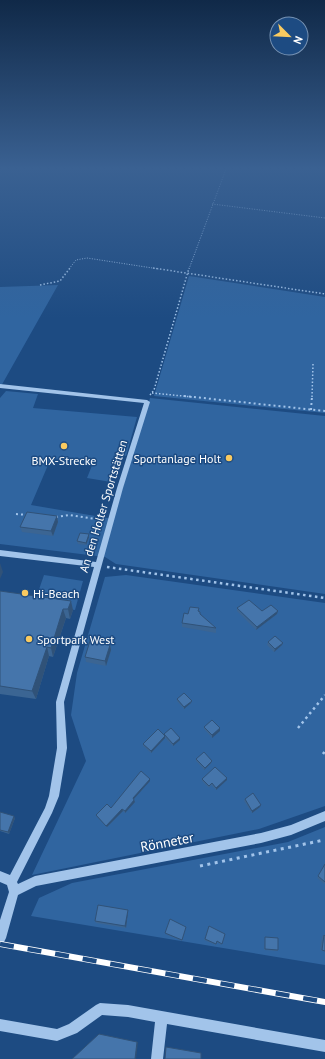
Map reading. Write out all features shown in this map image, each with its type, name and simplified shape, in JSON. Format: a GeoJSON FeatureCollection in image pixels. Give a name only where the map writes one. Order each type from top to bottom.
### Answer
{"type":"FeatureCollection","features":[{"type":"Feature","properties":{"kind":"street"},"geometry":{"type":"LineString","coordinates":[[0,386],[147,402]]}},
{"type":"Feature","properties":{"kind":"street","name":"An den Holter Sportstätten"},"geometry":{"type":"LineString","coordinates":[[0,938],[12,891],[54,796],[62,748],[60,702],[98,565],[147,402]]}},
{"type":"Feature","properties":{"kind":"street"},"geometry":{"type":"LineString","coordinates":[[0,552],[98,565]]}},
{"type":"Feature","properties":{"kind":"street","name":"Rönneter"},"geometry":{"type":"LineString","coordinates":[[12,891],[35,881],[261,838],[291,830],[325,816]]}},
{"type":"Feature","properties":{"kind":"street"},"geometry":{"type":"LineString","coordinates":[[0,876],[12,891]]}},
{"type":"Feature","properties":{"kind":"street"},"geometry":{"type":"LineString","coordinates":[[0,1025],[58,1034],[73,1029],[100,1009],[128,1011],[325,1046]]}},
{"type":"Feature","properties":{"kind":"street"},"geometry":{"type":"LineString","coordinates":[[157,1059],[162,1017]]}},
{"type":"Feature","properties":{"kind":"path"},"geometry":{"type":"LineString","coordinates":[[147,402],[152,393],[187,273],[207,218]]}},
{"type":"Feature","properties":{"kind":"path"},"geometry":{"type":"LineString","coordinates":[[40,285],[60,281],[76,260],[87,258],[325,294]]}},
{"type":"Feature","properties":{"kind":"path"},"geometry":{"type":"LineString","coordinates":[[311,410],[313,364]]}},
{"type":"Feature","properties":{"kind":"path"},"geometry":{"type":"LineString","coordinates":[[152,393],[325,412]]}},
{"type":"Feature","properties":{"kind":"path"},"geometry":{"type":"LineString","coordinates":[[16,514],[29,516]]}},
{"type":"Feature","properties":{"kind":"path"},"geometry":{"type":"LineString","coordinates":[[56,517],[69,515],[111,521]]}},
{"type":"Feature","properties":{"kind":"path"},"geometry":{"type":"LineString","coordinates":[[98,565],[325,598]]}},
{"type":"Feature","properties":{"kind":"path"},"geometry":{"type":"LineString","coordinates":[[298,728],[325,695]]}},
{"type":"Feature","properties":{"kind":"path"},"geometry":{"type":"LineString","coordinates":[[200,866],[324,840]]}},
{"type":"Feature","properties":{"kind":"shaded area"},"geometry":{"type":"Polygon","coordinates":[[[189,276],[325,297],[325,413],[154,396],[189,276]]]}},
{"type":"Feature","properties":{"kind":"shaded area"},"geometry":{"type":"Polygon","coordinates":[[[58,285],[0,388],[0,287],[58,285]]]}},
{"type":"Feature","properties":{"kind":"shaded area","name":"Sportanlage Holt"},"geometry":{"type":"Polygon","coordinates":[[[6,391],[38,394],[33,408],[137,417],[126,456],[119,455],[111,482],[87,478],[93,463],[51,458],[31,505],[113,519],[150,398],[325,416],[325,594],[116,564],[105,557],[0,544],[0,398],[6,391]]]}},
{"type":"Feature","properties":{"kind":"shaded area"},"geometry":{"type":"Polygon","coordinates":[[[44,575],[83,581],[75,610],[34,604],[44,575]]]}},
{"type":"Feature","properties":{"kind":"shaded area"},"geometry":{"type":"Polygon","coordinates":[[[126,575],[325,603],[325,806],[259,829],[32,875],[86,761],[71,715],[77,673],[105,577],[126,575]]]}},
{"type":"Feature","properties":{"kind":"shaded area"},"geometry":{"type":"Polygon","coordinates":[[[325,827],[325,965],[31,916],[39,898],[72,883],[288,842],[325,827]]]}},
{"type":"Feature","properties":{"kind":"building"},"geometry":{"type":"Polygon","coordinates":[[[27,512],[57,516],[51,531],[20,527],[27,512]]]}},
{"type":"Feature","properties":{"kind":"building"},"geometry":{"type":"Polygon","coordinates":[[[80,533],[89,534],[86,543],[77,541],[80,533]]]}},
{"type":"Feature","properties":{"kind":"building","name":"Sportpark West"},"geometry":{"type":"Polygon","coordinates":[[[0,591],[71,601],[68,609],[63,609],[51,648],[47,647],[32,691],[0,686],[0,591]]]}},
{"type":"Feature","properties":{"kind":"building"},"geometry":{"type":"Polygon","coordinates":[[[249,600],[262,611],[271,605],[278,611],[257,627],[237,608],[249,600]]]}},
{"type":"Feature","properties":{"kind":"building"},"geometry":{"type":"Polygon","coordinates":[[[190,607],[199,608],[198,611],[200,614],[216,628],[182,623],[184,613],[188,614],[190,607]]]}},
{"type":"Feature","properties":{"kind":"building"},"geometry":{"type":"Polygon","coordinates":[[[275,636],[283,643],[275,649],[268,642],[275,636]]]}},
{"type":"Feature","properties":{"kind":"building"},"geometry":{"type":"Polygon","coordinates":[[[90,641],[110,645],[105,661],[85,657],[90,641]]]}},
{"type":"Feature","properties":{"kind":"building"},"geometry":{"type":"Polygon","coordinates":[[[184,693],[192,701],[184,707],[177,699],[184,693]]]}},
{"type":"Feature","properties":{"kind":"building"},"geometry":{"type":"Polygon","coordinates":[[[212,720],[220,728],[212,735],[204,727],[212,720]]]}},
{"type":"Feature","properties":{"kind":"building"},"geometry":{"type":"Polygon","coordinates":[[[171,728],[180,738],[173,744],[164,734],[171,728]]]}},
{"type":"Feature","properties":{"kind":"building"},"geometry":{"type":"Polygon","coordinates":[[[158,729],[165,736],[151,751],[143,744],[158,729]]]}},
{"type":"Feature","properties":{"kind":"building"},"geometry":{"type":"Polygon","coordinates":[[[204,752],[212,761],[205,768],[196,759],[204,752]]]}},
{"type":"Feature","properties":{"kind":"building"},"geometry":{"type":"Polygon","coordinates":[[[215,767],[227,778],[216,788],[212,783],[209,786],[202,779],[215,767]]]}},
{"type":"Feature","properties":{"kind":"building"},"geometry":{"type":"Polygon","coordinates":[[[141,771],[150,779],[133,798],[134,800],[125,811],[122,809],[106,826],[96,815],[107,804],[111,808],[141,771]]]}},
{"type":"Feature","properties":{"kind":"building"},"geometry":{"type":"Polygon","coordinates":[[[253,793],[261,805],[252,811],[245,799],[253,793]]]}},
{"type":"Feature","properties":{"kind":"building"},"geometry":{"type":"Polygon","coordinates":[[[0,812],[14,816],[8,832],[0,830],[0,812]]]}},
{"type":"Feature","properties":{"kind":"building"},"geometry":{"type":"Polygon","coordinates":[[[325,864],[325,882],[318,876],[325,864]]]}},
{"type":"Feature","properties":{"kind":"building"},"geometry":{"type":"Polygon","coordinates":[[[98,905],[128,910],[125,926],[95,921],[98,905]]]}},
{"type":"Feature","properties":{"kind":"building"},"geometry":{"type":"Polygon","coordinates":[[[170,919],[186,927],[182,940],[165,933],[170,919]]]}},
{"type":"Feature","properties":{"kind":"building"},"geometry":{"type":"Polygon","coordinates":[[[209,926],[225,934],[222,944],[217,941],[216,944],[205,939],[209,926]]]}},
{"type":"Feature","properties":{"kind":"building"},"geometry":{"type":"Polygon","coordinates":[[[324,935],[325,936],[325,951],[322,950],[324,935]]]}},
{"type":"Feature","properties":{"kind":"building"},"geometry":{"type":"Polygon","coordinates":[[[265,937],[278,938],[278,950],[265,949],[265,937]]]}},
{"type":"Feature","properties":{"kind":"building"},"geometry":{"type":"Polygon","coordinates":[[[99,1034],[137,1042],[135,1059],[72,1059],[99,1034]]]}},
{"type":"Feature","properties":{"kind":"building"},"geometry":{"type":"Polygon","coordinates":[[[166,1047],[201,1053],[201,1059],[165,1059],[166,1047]]]}},
{"type":"Feature","properties":{"kind":"railway"},"geometry":{"type":"LineString","coordinates":[[0,944],[325,1002]]}},
{"type":"Feature","properties":{"kind":"place","name":"BMX-Strecke"},"geometry":{"type":"Point","coordinates":[64,446]}},
{"type":"Feature","properties":{"kind":"place","name":"Sportanlage Holt"},"geometry":{"type":"Point","coordinates":[229,458]}},
{"type":"Feature","properties":{"kind":"place","name":"Hi-Beach"},"geometry":{"type":"Point","coordinates":[25,593]}},
{"type":"Feature","properties":{"kind":"place","name":"Sportpark West"},"geometry":{"type":"Point","coordinates":[29,639]}}]}
